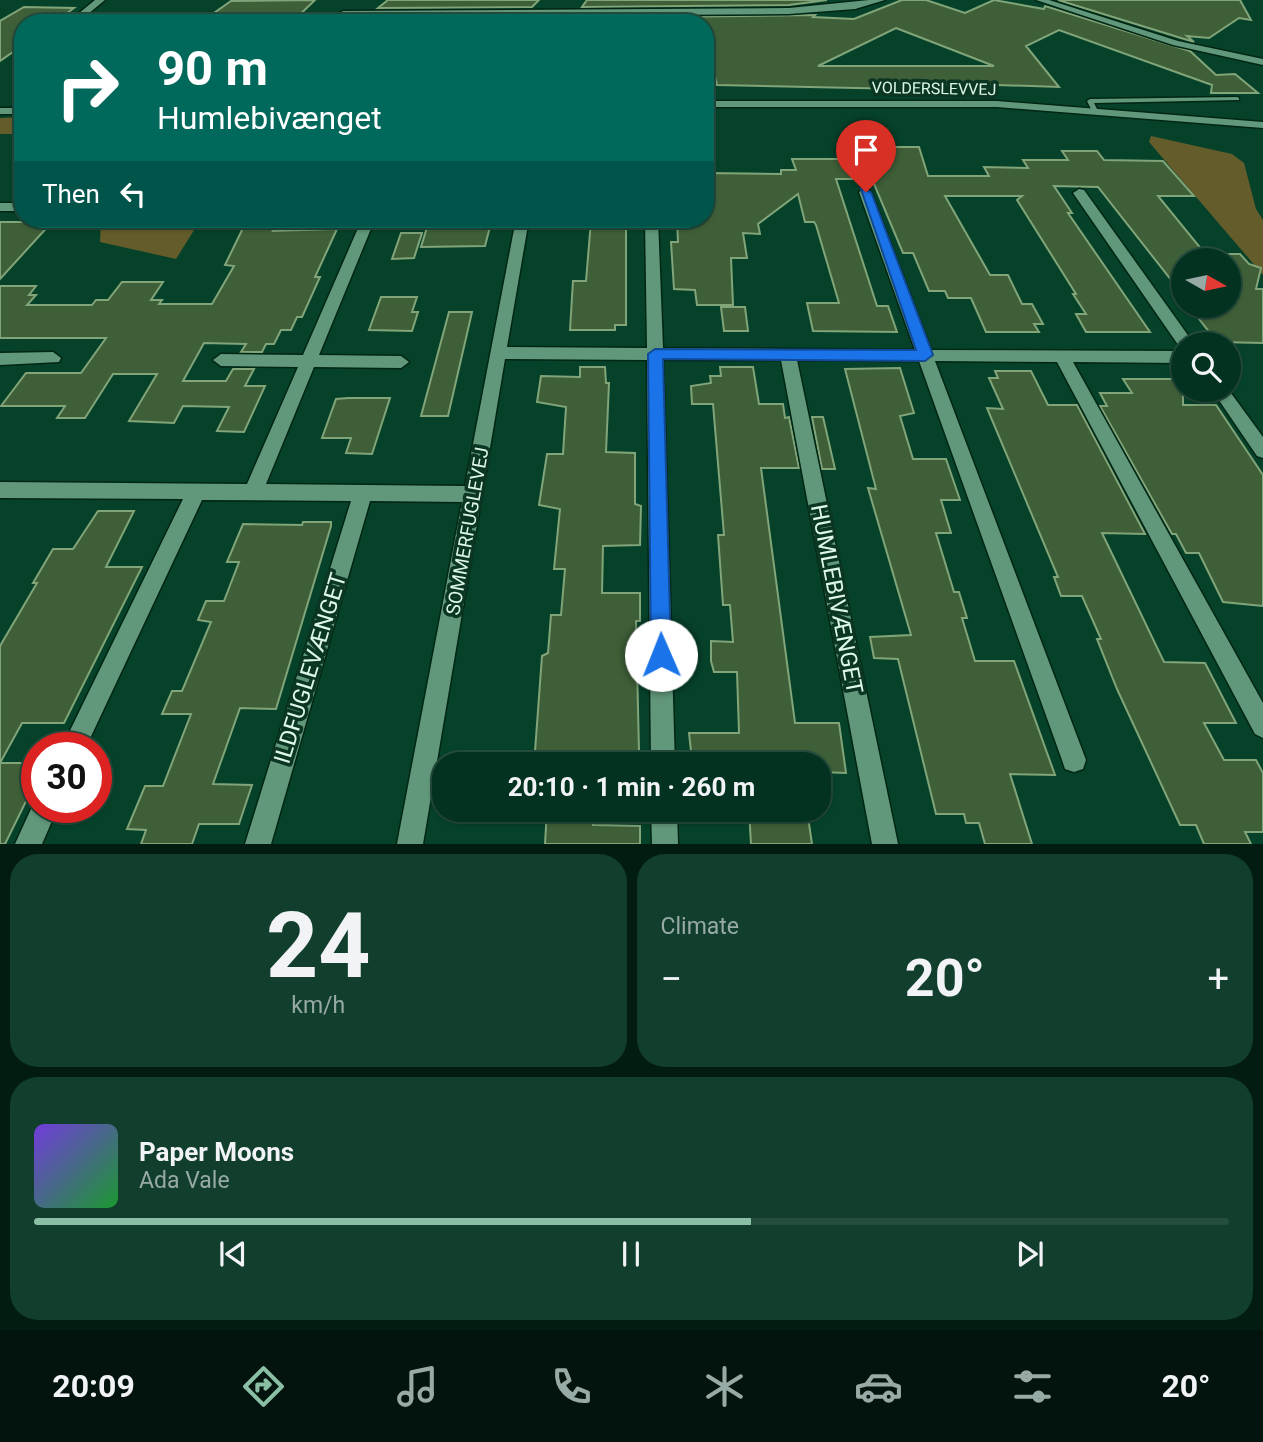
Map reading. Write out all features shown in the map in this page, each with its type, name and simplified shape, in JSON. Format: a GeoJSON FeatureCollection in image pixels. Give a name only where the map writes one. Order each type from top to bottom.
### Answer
{"type":"FeatureCollection","features":[{"type":"Feature","properties":{"kind":"street"},"geometry":{"type":"LineString","coordinates":[[83,14],[101,0]]}},
{"type":"Feature","properties":{"kind":"street"},"geometry":{"type":"LineString","coordinates":[[558,12],[564,0]]}},
{"type":"Feature","properties":{"kind":"street"},"geometry":{"type":"LineString","coordinates":[[744,11],[743,5],[748,0]]}},
{"type":"Feature","properties":{"kind":"street"},"geometry":{"type":"LineString","coordinates":[[343,13],[826,10],[881,0]]}},
{"type":"Feature","properties":{"kind":"street"},"geometry":{"type":"LineString","coordinates":[[1040,0],[1176,43],[1263,57]]}},
{"type":"Feature","properties":{"kind":"street"},"geometry":{"type":"LineString","coordinates":[[1203,48],[1263,62]]}},
{"type":"Feature","properties":{"kind":"street","name":"VOLDERSLEVVEJ"},"geometry":{"type":"LineString","coordinates":[[714,104],[958,103],[1263,125]]}},
{"type":"Feature","properties":{"kind":"street","name":"VOLDERSLEVVEJ"},"geometry":{"type":"LineString","coordinates":[[1161,118],[1263,133]]}},
{"type":"Feature","properties":{"kind":"street"},"geometry":{"type":"LineString","coordinates":[[866,192],[1074,760]]}},
{"type":"Feature","properties":{"kind":"street"},"geometry":{"type":"LineString","coordinates":[[1079,193],[1178,332]]}},
{"type":"Feature","properties":{"kind":"street"},"geometry":{"type":"LineString","coordinates":[[253,492],[364,228]]}},
{"type":"Feature","properties":{"kind":"street","name":"SOMMERFUGLEVEJ"},"geometry":{"type":"LineString","coordinates":[[411,844],[520,228]]}},
{"type":"Feature","properties":{"kind":"street"},"geometry":{"type":"LineString","coordinates":[[652,228],[663,752]]}},
{"type":"Feature","properties":{"kind":"street"},"geometry":{"type":"LineString","coordinates":[[498,353],[1171,357]]}},
{"type":"Feature","properties":{"kind":"street","name":"HUMLEBIVÆNGET"},"geometry":{"type":"LineString","coordinates":[[788,355],[885,844]]}},
{"type":"Feature","properties":{"kind":"street"},"geometry":{"type":"LineString","coordinates":[[1062,356],[1263,726]]}},
{"type":"Feature","properties":{"kind":"street"},"geometry":{"type":"LineString","coordinates":[[0,359],[53,358]]}},
{"type":"Feature","properties":{"kind":"street"},"geometry":{"type":"LineString","coordinates":[[222,360],[401,362]]}},
{"type":"Feature","properties":{"kind":"street"},"geometry":{"type":"LineString","coordinates":[[1228,402],[1263,452]]}},
{"type":"Feature","properties":{"kind":"street"},"geometry":{"type":"LineString","coordinates":[[0,490],[474,494]]}},
{"type":"Feature","properties":{"kind":"street"},"geometry":{"type":"LineString","coordinates":[[81,732],[196,492]]}},
{"type":"Feature","properties":{"kind":"street","name":"ILDFUGLEVÆNGET"},"geometry":{"type":"LineString","coordinates":[[258,844],[363,493]]}},
{"type":"Feature","properties":{"kind":"street"},"geometry":{"type":"LineString","coordinates":[[664,822],[665,844]]}},
{"type":"Feature","properties":{"kind":"street"},"geometry":{"type":"LineString","coordinates":[[28,844],[38,823]]}},
{"type":"Feature","properties":{"kind":"lane"},"geometry":{"type":"LineString","coordinates":[[1095,111],[1090,101],[1237,99]]}},
{"type":"Feature","properties":{"kind":"shaded area"},"geometry":{"type":"Polygon","coordinates":[[[14,117],[14,134],[0,134],[0,118],[14,117]]]}},
{"type":"Feature","properties":{"kind":"shaded area"},"geometry":{"type":"Polygon","coordinates":[[[1151,136],[1232,154],[1244,163],[1256,209],[1263,220],[1263,275],[1241,248],[1149,142],[1151,136]]]}},
{"type":"Feature","properties":{"kind":"shaded area"},"geometry":{"type":"Polygon","coordinates":[[[101,228],[195,228],[176,259],[100,242],[101,228]]]}},
{"type":"Feature","properties":{"kind":"building"},"geometry":{"type":"Polygon","coordinates":[[[315,0],[300,14],[213,14],[231,1],[315,0]]]}},
{"type":"Feature","properties":{"kind":"building"},"geometry":{"type":"Polygon","coordinates":[[[388,0],[539,0],[532,7],[378,8],[388,0]]]}},
{"type":"Feature","properties":{"kind":"building"},"geometry":{"type":"Polygon","coordinates":[[[587,0],[827,0],[789,5],[582,7],[587,0]]]}},
{"type":"Feature","properties":{"kind":"building"},"geometry":{"type":"Polygon","coordinates":[[[902,0],[926,0],[965,13],[994,0],[1044,9],[1045,6],[1190,51],[1216,75],[1235,74],[1258,93],[1211,93],[1212,85],[1059,30],[1026,46],[1059,87],[968,84],[921,85],[924,88],[903,89],[717,85],[714,73],[714,16],[815,15],[813,17],[854,19],[902,0]],[[896,28],[818,66],[994,66],[896,28]]]}},
{"type":"Feature","properties":{"kind":"building"},"geometry":{"type":"Polygon","coordinates":[[[1058,0],[1240,0],[1251,20],[1239,18],[1209,38],[1187,36],[1194,42],[1058,0]]]}},
{"type":"Feature","properties":{"kind":"building"},"geometry":{"type":"Polygon","coordinates":[[[24,7],[74,8],[66,14],[14,14],[14,51],[0,61],[0,21],[24,7]]]}},
{"type":"Feature","properties":{"kind":"building"},"geometry":{"type":"Polygon","coordinates":[[[887,147],[919,147],[928,176],[989,176],[984,167],[1028,168],[1023,160],[1068,160],[1062,151],[1097,151],[1104,160],[1163,161],[1194,196],[1158,196],[1200,248],[1171,248],[1171,280],[1098,187],[1054,186],[1072,213],[1068,213],[1150,332],[1086,332],[1076,314],[1086,314],[1017,200],[1022,196],[945,196],[990,275],[1008,275],[1022,304],[1032,304],[1043,324],[1034,324],[1039,332],[986,332],[971,298],[948,298],[945,291],[929,291],[913,253],[903,253],[872,179],[836,179],[877,306],[888,306],[897,332],[813,331],[807,303],[839,303],[816,225],[814,222],[805,222],[798,194],[758,224],[760,234],[743,233],[747,258],[731,258],[733,305],[697,305],[695,290],[674,289],[671,242],[678,242],[677,228],[714,228],[714,173],[781,174],[781,170],[796,170],[792,159],[871,159],[870,156],[891,155],[887,147]]]}},
{"type":"Feature","properties":{"kind":"building"},"geometry":{"type":"Polygon","coordinates":[[[0,222],[14,222],[14,228],[47,228],[0,279],[0,222]]]}},
{"type":"Feature","properties":{"kind":"building"},"geometry":{"type":"Polygon","coordinates":[[[243,228],[275,228],[273,231],[337,229],[315,277],[320,277],[302,317],[297,317],[291,330],[281,330],[274,344],[266,344],[262,352],[241,352],[246,344],[204,343],[183,381],[226,381],[233,369],[254,369],[245,386],[265,386],[244,432],[217,431],[229,407],[183,406],[174,423],[129,421],[157,374],[113,374],[85,418],[57,418],[65,406],[1,406],[26,373],[81,373],[106,338],[0,338],[0,286],[36,286],[29,295],[36,295],[27,305],[92,305],[96,300],[108,300],[122,282],[163,282],[151,300],[162,300],[159,304],[212,304],[234,266],[225,265],[243,228]]]}},
{"type":"Feature","properties":{"kind":"building"},"geometry":{"type":"Polygon","coordinates":[[[427,228],[490,228],[485,246],[421,247],[427,228]]]}},
{"type":"Feature","properties":{"kind":"building"},"geometry":{"type":"Polygon","coordinates":[[[590,228],[626,228],[626,325],[615,325],[615,330],[570,330],[573,281],[586,281],[590,228]]]}},
{"type":"Feature","properties":{"kind":"building"},"geometry":{"type":"Polygon","coordinates":[[[401,233],[422,233],[414,258],[392,259],[401,233]]]}},
{"type":"Feature","properties":{"kind":"building"},"geometry":{"type":"Polygon","coordinates":[[[1241,255],[1249,264],[1261,268],[1256,289],[1263,289],[1263,343],[1241,343],[1241,332],[1209,332],[1198,318],[1241,318],[1241,255]]]}},
{"type":"Feature","properties":{"kind":"building"},"geometry":{"type":"Polygon","coordinates":[[[381,297],[417,297],[412,312],[418,312],[412,331],[369,330],[381,297]]]}},
{"type":"Feature","properties":{"kind":"building"},"geometry":{"type":"Polygon","coordinates":[[[721,307],[745,307],[748,331],[724,331],[721,307]]]}},
{"type":"Feature","properties":{"kind":"building"},"geometry":{"type":"Polygon","coordinates":[[[449,312],[472,312],[448,416],[421,416],[449,312]]]}},
{"type":"Feature","properties":{"kind":"building"},"geometry":{"type":"Polygon","coordinates":[[[580,367],[605,367],[606,383],[609,383],[606,452],[635,453],[635,504],[641,506],[640,545],[603,546],[602,593],[640,593],[640,621],[636,621],[639,751],[535,752],[542,656],[548,653],[551,615],[561,615],[565,569],[554,569],[560,509],[539,505],[547,454],[563,454],[566,407],[537,402],[541,376],[580,377],[580,367]]]}},
{"type":"Feature","properties":{"kind":"building"},"geometry":{"type":"Polygon","coordinates":[[[720,367],[753,367],[759,404],[783,404],[785,418],[789,417],[799,468],[761,468],[795,723],[839,723],[846,773],[831,772],[831,752],[691,751],[689,733],[739,733],[737,672],[714,672],[711,661],[711,641],[733,642],[730,605],[723,605],[718,535],[724,535],[713,404],[692,404],[691,386],[711,383],[710,376],[721,376],[720,367]]]}},
{"type":"Feature","properties":{"kind":"building"},"geometry":{"type":"Polygon","coordinates":[[[900,368],[914,413],[900,416],[913,459],[946,459],[960,500],[941,500],[951,533],[936,533],[954,592],[959,592],[967,618],[962,618],[975,661],[1014,661],[1055,775],[1010,774],[1032,844],[985,844],[979,823],[966,823],[964,814],[936,814],[898,659],[874,658],[870,637],[911,635],[868,488],[876,489],[845,369],[900,368]]]}},
{"type":"Feature","properties":{"kind":"building"},"geometry":{"type":"Polygon","coordinates":[[[995,371],[1031,371],[1048,405],[1077,405],[1145,534],[1102,533],[1164,662],[1205,663],[1236,723],[1204,723],[1224,760],[1256,760],[1263,773],[1263,832],[1245,832],[1251,844],[1204,844],[1196,825],[1180,825],[1117,689],[1097,639],[1101,639],[1082,596],[1061,596],[1054,577],[1058,577],[987,408],[1003,409],[989,378],[998,378],[995,371]]]}},
{"type":"Feature","properties":{"kind":"building"},"geometry":{"type":"Polygon","coordinates":[[[1123,379],[1171,379],[1171,402],[1183,402],[1183,405],[1216,405],[1263,475],[1263,606],[1223,602],[1199,553],[1186,553],[1176,534],[1172,534],[1100,406],[1107,406],[1100,393],[1132,393],[1123,379]]]}},
{"type":"Feature","properties":{"kind":"building"},"geometry":{"type":"Polygon","coordinates":[[[390,398],[372,454],[346,453],[351,438],[322,438],[336,399],[390,398]]]}},
{"type":"Feature","properties":{"kind":"building"},"geometry":{"type":"Polygon","coordinates":[[[812,417],[823,417],[835,469],[822,469],[812,417]]]}},
{"type":"Feature","properties":{"kind":"building"},"geometry":{"type":"Polygon","coordinates":[[[98,511],[134,511],[106,567],[142,567],[64,723],[22,723],[0,763],[0,646],[37,583],[33,583],[53,549],[73,549],[98,511]]]}},
{"type":"Feature","properties":{"kind":"building"},"geometry":{"type":"Polygon","coordinates":[[[303,522],[331,522],[331,526],[276,709],[240,708],[213,784],[252,785],[239,824],[199,824],[192,844],[141,844],[146,830],[127,829],[145,786],[163,786],[191,714],[162,714],[172,691],[182,691],[211,622],[198,620],[206,601],[224,601],[239,562],[227,562],[243,524],[302,525],[303,522]]]}},
{"type":"Feature","properties":{"kind":"building"},"geometry":{"type":"Polygon","coordinates":[[[0,763],[21,763],[21,812],[5,844],[0,844],[0,763]]]}},
{"type":"Feature","properties":{"kind":"building"},"geometry":{"type":"Polygon","coordinates":[[[546,822],[640,826],[640,844],[545,844],[546,822]]]}},
{"type":"Feature","properties":{"kind":"building"},"geometry":{"type":"Polygon","coordinates":[[[750,822],[809,822],[812,844],[751,844],[750,822]]]}},
{"type":"Feature","properties":{"kind":"route"},"geometry":{"type":"LineString","coordinates":[[661,655],[655,354],[925,355],[866,192]]}}]}
